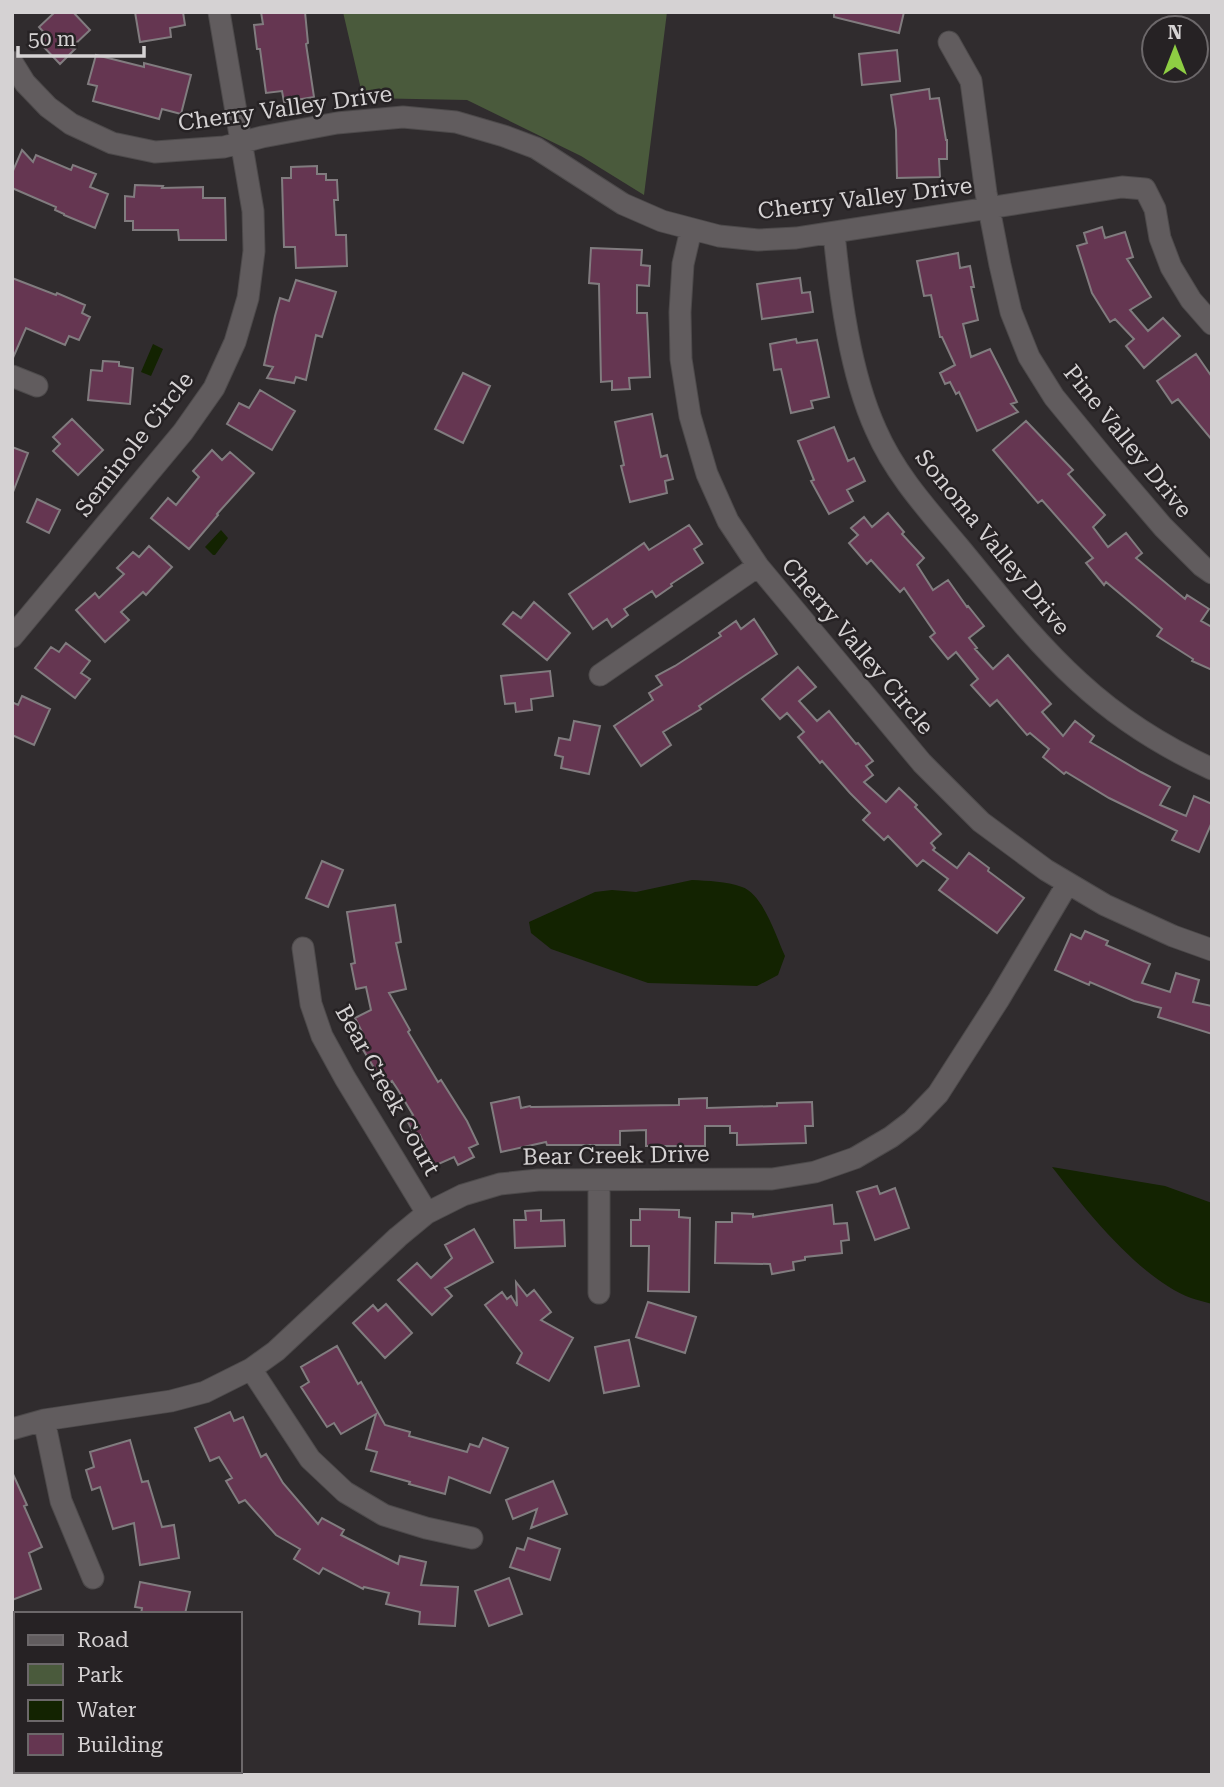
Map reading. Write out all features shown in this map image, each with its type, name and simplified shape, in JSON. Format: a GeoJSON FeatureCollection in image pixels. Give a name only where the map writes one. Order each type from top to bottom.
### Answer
{"type":"FeatureCollection","features":[{"type":"Feature","properties":{"kind":"street","name":"Seminole Circle"},"geometry":{"type":"LineString","coordinates":[[12,637],[183,432],[214,388],[235,342],[248,298],[254,251],[253,211],[219,12]]}},
{"type":"Feature","properties":{"kind":"street","name":"Pine Valley Drive"},"geometry":{"type":"LineString","coordinates":[[949,42],[971,81],[989,208],[1011,312],[1029,357],[1054,397],[1163,527],[1212,573]]}},
{"type":"Feature","properties":{"kind":"street","name":"Cherry Valley Drive"},"geometry":{"type":"LineString","coordinates":[[12,62],[25,83],[48,107],[71,124],[111,143],[155,152],[224,147],[337,123],[402,117],[456,122],[536,148],[623,204],[662,221],[719,236],[758,240],[796,238],[989,208]]}},
{"type":"Feature","properties":{"kind":"street"},"geometry":{"type":"LineString","coordinates":[[989,208],[1122,187],[1145,189],[1155,209],[1160,238],[1171,267],[1191,300],[1212,324]]}},
{"type":"Feature","properties":{"kind":"street","name":"Cherry Valley Circle"},"geometry":{"type":"LineString","coordinates":[[691,230],[683,264],[680,312],[681,359],[690,416],[707,474],[723,510],[758,566],[922,763],[981,822],[1046,870],[1105,905],[1212,950]]}},
{"type":"Feature","properties":{"kind":"street","name":"Sonoma Valley Drive"},"geometry":{"type":"LineString","coordinates":[[834,233],[860,392],[877,432],[905,481],[1040,643],[1079,682],[1121,717],[1183,756],[1212,769]]}},
{"type":"Feature","properties":{"kind":"street"},"geometry":{"type":"LineString","coordinates":[[12,376],[37,386]]}},
{"type":"Feature","properties":{"kind":"street"},"geometry":{"type":"LineString","coordinates":[[600,675],[758,566]]}},
{"type":"Feature","properties":{"kind":"street","name":"Bear Creek Drive"},"geometry":{"type":"LineString","coordinates":[[12,1429],[44,1420],[171,1401],[205,1392],[251,1369],[276,1351],[427,1213],[463,1195],[500,1184],[538,1180],[772,1179],[815,1172],[855,1158],[912,1121],[939,1094],[1068,884]]}},
{"type":"Feature","properties":{"kind":"street","name":"Bear Creek Court"},"geometry":{"type":"LineString","coordinates":[[303,948],[311,1004],[322,1036],[427,1213]]}},
{"type":"Feature","properties":{"kind":"street"},"geometry":{"type":"LineString","coordinates":[[599,1180],[599,1293]]}},
{"type":"Feature","properties":{"kind":"street"},"geometry":{"type":"LineString","coordinates":[[251,1369],[310,1459],[345,1492],[384,1515],[472,1538]]}},
{"type":"Feature","properties":{"kind":"street"},"geometry":{"type":"LineString","coordinates":[[44,1420],[61,1502],[93,1578]]}},
{"type":"Feature","properties":{"kind":"green space"},"geometry":{"type":"Polygon","coordinates":[[[343,12],[667,12],[644,195],[581,156],[467,100],[363,98],[343,12]]]}},
{"type":"Feature","properties":{"kind":"water"},"geometry":{"type":"Polygon","coordinates":[[[153,344],[163,349],[151,376],[141,372],[153,344]]]}},
{"type":"Feature","properties":{"kind":"water"},"geometry":{"type":"Polygon","coordinates":[[[221,530],[228,538],[213,555],[205,547],[221,530]]]}},
{"type":"Feature","properties":{"kind":"water"},"geometry":{"type":"Polygon","coordinates":[[[692,880],[736,885],[750,891],[768,917],[785,956],[778,975],[757,986],[648,983],[551,949],[531,933],[529,922],[595,892],[636,892],[692,880]]]}},
{"type":"Feature","properties":{"kind":"water"},"geometry":{"type":"Polygon","coordinates":[[[1052,1167],[1165,1186],[1212,1203],[1212,1304],[1172,1289],[1133,1259],[1097,1222],[1052,1167]]]}},
{"type":"Feature","properties":{"kind":"building"},"geometry":{"type":"Polygon","coordinates":[[[55,12],[73,12],[90,30],[71,48],[75,49],[60,64],[39,42],[46,35],[39,27],[55,12]]]}},
{"type":"Feature","properties":{"kind":"building"},"geometry":{"type":"Polygon","coordinates":[[[135,12],[183,12],[185,25],[170,28],[171,37],[140,42],[135,12]]]}},
{"type":"Feature","properties":{"kind":"building"},"geometry":{"type":"Polygon","coordinates":[[[261,12],[305,12],[306,44],[314,97],[284,102],[282,91],[266,93],[254,25],[263,24],[261,12]]]}},
{"type":"Feature","properties":{"kind":"building"},"geometry":{"type":"Polygon","coordinates":[[[834,12],[904,12],[899,33],[834,17],[834,12]]]}},
{"type":"Feature","properties":{"kind":"building"},"geometry":{"type":"Polygon","coordinates":[[[897,50],[900,81],[862,85],[859,54],[897,50]]]}},
{"type":"Feature","properties":{"kind":"building"},"geometry":{"type":"Polygon","coordinates":[[[96,55],[191,75],[181,114],[162,109],[159,119],[93,101],[97,86],[88,84],[96,55]]]}},
{"type":"Feature","properties":{"kind":"building"},"geometry":{"type":"Polygon","coordinates":[[[929,89],[930,99],[939,98],[947,140],[947,159],[939,159],[940,177],[897,178],[896,130],[891,95],[929,89]]]}},
{"type":"Feature","properties":{"kind":"building"},"geometry":{"type":"Polygon","coordinates":[[[22,150],[33,162],[36,155],[71,170],[73,165],[96,174],[90,187],[108,194],[95,228],[12,188],[12,173],[22,150]]]}},
{"type":"Feature","properties":{"kind":"building"},"geometry":{"type":"Polygon","coordinates":[[[317,166],[317,174],[326,174],[326,180],[337,180],[338,200],[334,200],[336,235],[346,235],[347,266],[296,268],[295,247],[284,247],[282,178],[291,178],[291,167],[317,166]]]}},
{"type":"Feature","properties":{"kind":"building"},"geometry":{"type":"Polygon","coordinates":[[[135,185],[163,186],[162,188],[203,187],[203,198],[225,198],[226,240],[179,240],[178,230],[133,230],[133,221],[125,221],[125,196],[134,197],[135,185]]]}},
{"type":"Feature","properties":{"kind":"building"},"geometry":{"type":"Polygon","coordinates":[[[1102,227],[1105,238],[1125,232],[1133,257],[1127,259],[1151,297],[1130,310],[1148,331],[1163,318],[1180,336],[1144,368],[1126,346],[1134,339],[1115,319],[1110,322],[1092,293],[1077,246],[1087,243],[1084,233],[1102,227]]]}},
{"type":"Feature","properties":{"kind":"building"},"geometry":{"type":"Polygon","coordinates":[[[591,248],[642,250],[641,265],[650,266],[649,286],[637,285],[637,313],[647,313],[650,377],[629,378],[630,389],[612,390],[612,381],[601,382],[599,284],[589,283],[591,248]]]}},
{"type":"Feature","properties":{"kind":"building"},"geometry":{"type":"Polygon","coordinates":[[[958,253],[960,268],[970,266],[974,287],[971,287],[978,320],[963,324],[971,357],[990,349],[1017,402],[1011,404],[1018,412],[977,431],[959,392],[956,394],[950,382],[945,384],[940,373],[955,365],[940,337],[931,295],[924,296],[917,261],[958,253]]]}},
{"type":"Feature","properties":{"kind":"building"},"geometry":{"type":"Polygon","coordinates":[[[12,278],[85,305],[82,313],[90,317],[79,340],[69,336],[65,345],[26,328],[12,360],[12,278]]]}},
{"type":"Feature","properties":{"kind":"building"},"geometry":{"type":"Polygon","coordinates":[[[800,278],[802,293],[810,292],[813,312],[762,319],[757,284],[800,278]]]}},
{"type":"Feature","properties":{"kind":"building"},"geometry":{"type":"Polygon","coordinates":[[[296,280],[336,292],[322,337],[316,335],[306,380],[296,377],[294,383],[267,378],[273,367],[264,365],[280,298],[289,301],[296,280]]]}},
{"type":"Feature","properties":{"kind":"building"},"geometry":{"type":"Polygon","coordinates":[[[796,339],[797,343],[817,340],[829,397],[811,401],[813,408],[791,413],[781,369],[774,370],[770,344],[796,339]]]}},
{"type":"Feature","properties":{"kind":"building"},"geometry":{"type":"Polygon","coordinates":[[[1196,354],[1212,377],[1212,440],[1178,399],[1172,403],[1157,381],[1196,354]]]}},
{"type":"Feature","properties":{"kind":"building"},"geometry":{"type":"Polygon","coordinates":[[[103,361],[119,362],[119,366],[133,368],[130,404],[88,400],[91,370],[102,371],[103,361]]]}},
{"type":"Feature","properties":{"kind":"building"},"geometry":{"type":"Polygon","coordinates":[[[463,373],[490,386],[463,443],[435,429],[463,373]]]}},
{"type":"Feature","properties":{"kind":"building"},"geometry":{"type":"Polygon","coordinates":[[[260,390],[295,411],[272,450],[227,424],[239,403],[249,408],[260,390]]]}},
{"type":"Feature","properties":{"kind":"building"},"geometry":{"type":"Polygon","coordinates":[[[652,414],[661,457],[667,455],[673,479],[665,481],[667,493],[630,502],[621,466],[624,465],[615,422],[652,414]]]}},
{"type":"Feature","properties":{"kind":"building"},"geometry":{"type":"Polygon","coordinates":[[[72,419],[103,450],[78,475],[53,451],[60,444],[53,437],[72,419]]]}},
{"type":"Feature","properties":{"kind":"building"},"geometry":{"type":"Polygon","coordinates":[[[1026,421],[1073,470],[1068,474],[1105,515],[1093,527],[1108,547],[1126,533],[1142,553],[1136,558],[1185,599],[1187,595],[1209,609],[1201,621],[1212,627],[1212,670],[1192,661],[1193,659],[1157,636],[1162,629],[1106,582],[1104,585],[1086,563],[1093,558],[1042,500],[1038,503],[993,450],[1026,421]]]}},
{"type":"Feature","properties":{"kind":"building"},"geometry":{"type":"Polygon","coordinates":[[[834,427],[848,461],[854,458],[865,481],[847,490],[853,501],[829,514],[811,481],[814,480],[798,441],[834,427]]]}},
{"type":"Feature","properties":{"kind":"building"},"geometry":{"type":"Polygon","coordinates":[[[12,447],[28,453],[13,492],[12,492],[12,447]]]}},
{"type":"Feature","properties":{"kind":"building"},"geometry":{"type":"Polygon","coordinates":[[[212,450],[222,460],[230,452],[254,473],[189,549],[151,518],[168,498],[176,505],[199,477],[193,471],[212,450]]]}},
{"type":"Feature","properties":{"kind":"building"},"geometry":{"type":"Polygon","coordinates":[[[37,499],[60,510],[49,533],[27,522],[37,499]]]}},
{"type":"Feature","properties":{"kind":"building"},"geometry":{"type":"Polygon","coordinates":[[[888,513],[904,532],[902,534],[924,558],[917,565],[933,590],[948,580],[984,626],[969,638],[977,648],[975,649],[993,669],[1008,655],[1051,704],[1042,712],[1063,736],[1075,721],[1094,736],[1090,742],[1170,787],[1160,805],[1186,816],[1194,796],[1212,804],[1212,822],[1199,852],[1172,840],[1177,831],[1109,798],[1066,772],[1064,774],[1043,757],[1049,749],[1030,733],[1027,735],[997,700],[990,706],[971,685],[978,679],[956,652],[948,659],[930,637],[935,633],[904,588],[900,592],[871,560],[867,564],[849,543],[858,535],[851,528],[864,517],[872,527],[888,513]]]}},
{"type":"Feature","properties":{"kind":"building"},"geometry":{"type":"Polygon","coordinates":[[[689,525],[702,544],[694,549],[703,563],[656,597],[652,591],[624,609],[628,615],[612,627],[607,619],[593,629],[569,594],[644,543],[649,550],[689,525]]]}},
{"type":"Feature","properties":{"kind":"building"},"geometry":{"type":"Polygon","coordinates":[[[149,546],[172,567],[146,595],[143,592],[121,612],[129,620],[105,642],[76,610],[95,593],[99,598],[124,574],[117,568],[133,552],[139,557],[149,546]]]}},
{"type":"Feature","properties":{"kind":"building"},"geometry":{"type":"Polygon","coordinates":[[[534,602],[570,633],[547,660],[503,624],[513,612],[521,618],[534,602]]]}},
{"type":"Feature","properties":{"kind":"building"},"geometry":{"type":"Polygon","coordinates":[[[754,619],[777,654],[699,706],[701,709],[663,732],[671,745],[641,766],[614,726],[653,700],[649,693],[662,685],[656,676],[721,636],[719,633],[736,621],[741,629],[754,619]]]}},
{"type":"Feature","properties":{"kind":"building"},"geometry":{"type":"Polygon","coordinates":[[[66,643],[90,661],[81,673],[90,679],[75,698],[35,668],[51,647],[59,652],[66,643]]]}},
{"type":"Feature","properties":{"kind":"building"},"geometry":{"type":"Polygon","coordinates":[[[798,667],[816,687],[799,701],[817,721],[829,711],[873,761],[866,766],[873,775],[864,782],[886,802],[899,788],[941,834],[931,843],[935,848],[933,850],[957,868],[969,853],[1024,898],[997,933],[939,890],[948,879],[923,860],[917,866],[888,836],[884,840],[863,820],[870,813],[798,737],[804,732],[787,713],[780,719],[762,699],[798,667]]]}},
{"type":"Feature","properties":{"kind":"building"},"geometry":{"type":"Polygon","coordinates":[[[550,671],[553,696],[531,699],[532,710],[516,712],[515,703],[505,704],[501,676],[550,671]]]}},
{"type":"Feature","properties":{"kind":"building"},"geometry":{"type":"Polygon","coordinates":[[[22,696],[50,709],[34,745],[12,735],[12,702],[18,705],[22,696]]]}},
{"type":"Feature","properties":{"kind":"building"},"geometry":{"type":"Polygon","coordinates":[[[574,721],[600,726],[589,774],[561,768],[563,757],[555,755],[559,738],[570,740],[574,721]]]}},
{"type":"Feature","properties":{"kind":"building"},"geometry":{"type":"Polygon","coordinates":[[[322,861],[343,870],[328,907],[306,898],[322,861]]]}},
{"type":"Feature","properties":{"kind":"building"},"geometry":{"type":"Polygon","coordinates":[[[395,905],[401,942],[396,943],[406,989],[389,993],[410,1030],[408,1032],[438,1082],[441,1080],[467,1121],[478,1144],[469,1148],[474,1157],[458,1165],[454,1157],[434,1166],[420,1135],[416,1137],[406,1119],[413,1115],[398,1090],[392,1081],[385,1086],[356,1038],[363,1034],[355,1018],[371,1010],[366,987],[356,989],[347,912],[395,905]]]}},
{"type":"Feature","properties":{"kind":"building"},"geometry":{"type":"Polygon","coordinates":[[[1085,931],[1108,941],[1106,945],[1150,964],[1142,983],[1170,992],[1176,973],[1199,980],[1193,1002],[1212,1006],[1212,1034],[1158,1017],[1161,1008],[1134,1001],[1090,982],[1089,985],[1055,970],[1071,934],[1081,939],[1085,931]]]}},
{"type":"Feature","properties":{"kind":"building"},"geometry":{"type":"Polygon","coordinates":[[[519,1097],[521,1108],[679,1105],[679,1099],[707,1098],[707,1108],[812,1102],[813,1126],[805,1126],[806,1143],[737,1145],[737,1133],[730,1133],[730,1126],[705,1126],[705,1146],[646,1146],[646,1130],[620,1131],[620,1145],[547,1145],[546,1142],[501,1152],[491,1103],[519,1097]]]}},
{"type":"Feature","properties":{"kind":"building"},"geometry":{"type":"Polygon","coordinates":[[[877,1186],[880,1194],[895,1188],[909,1228],[875,1240],[857,1192],[877,1186]]]}},
{"type":"Feature","properties":{"kind":"building"},"geometry":{"type":"Polygon","coordinates":[[[832,1205],[834,1224],[847,1223],[849,1240],[841,1241],[842,1253],[805,1257],[805,1260],[793,1262],[794,1270],[772,1274],[770,1264],[715,1263],[716,1222],[732,1222],[732,1213],[753,1214],[753,1217],[832,1205]]]}},
{"type":"Feature","properties":{"kind":"building"},"geometry":{"type":"Polygon","coordinates":[[[640,1209],[679,1210],[679,1217],[690,1218],[689,1292],[648,1291],[649,1246],[631,1246],[631,1220],[640,1220],[640,1209]]]}},
{"type":"Feature","properties":{"kind":"building"},"geometry":{"type":"Polygon","coordinates":[[[541,1210],[541,1221],[564,1220],[565,1246],[515,1248],[514,1220],[526,1220],[525,1211],[541,1210]]]}},
{"type":"Feature","properties":{"kind":"building"},"geometry":{"type":"Polygon","coordinates":[[[474,1229],[493,1262],[445,1288],[452,1296],[432,1315],[398,1280],[417,1263],[431,1278],[452,1258],[445,1245],[474,1229]]]}},
{"type":"Feature","properties":{"kind":"building"},"geometry":{"type":"Polygon","coordinates":[[[516,1282],[527,1296],[534,1290],[551,1312],[541,1320],[573,1338],[549,1381],[517,1363],[522,1353],[485,1305],[502,1292],[507,1299],[511,1296],[517,1306],[516,1282]]]}},
{"type":"Feature","properties":{"kind":"building"},"geometry":{"type":"Polygon","coordinates":[[[648,1302],[696,1317],[685,1353],[636,1337],[648,1302]]]}},
{"type":"Feature","properties":{"kind":"building"},"geometry":{"type":"Polygon","coordinates":[[[386,1304],[412,1333],[385,1358],[353,1323],[373,1305],[378,1311],[386,1304]]]}},
{"type":"Feature","properties":{"kind":"building"},"geometry":{"type":"Polygon","coordinates":[[[629,1340],[639,1386],[604,1393],[595,1347],[629,1340]]]}},
{"type":"Feature","properties":{"kind":"building"},"geometry":{"type":"Polygon","coordinates":[[[337,1346],[385,1425],[410,1432],[409,1436],[467,1452],[470,1444],[479,1447],[483,1438],[508,1448],[490,1493],[449,1477],[445,1494],[371,1471],[377,1452],[366,1449],[376,1414],[341,1434],[334,1423],[327,1427],[301,1387],[309,1382],[301,1367],[337,1346]]]}},
{"type":"Feature","properties":{"kind":"building"},"geometry":{"type":"Polygon","coordinates":[[[230,1412],[234,1421],[243,1417],[261,1457],[266,1454],[283,1483],[318,1524],[322,1518],[344,1530],[341,1535],[398,1564],[400,1556],[426,1562],[421,1585],[458,1587],[455,1626],[419,1624],[420,1612],[386,1604],[389,1593],[364,1587],[363,1589],[323,1568],[319,1574],[294,1559],[300,1549],[276,1535],[245,1500],[239,1503],[226,1481],[232,1478],[219,1457],[210,1461],[195,1428],[230,1412]]]}},
{"type":"Feature","properties":{"kind":"building"},"geometry":{"type":"Polygon","coordinates":[[[130,1440],[142,1482],[148,1481],[162,1527],[174,1525],[179,1558],[140,1565],[134,1523],[113,1529],[100,1487],[92,1490],[86,1470],[94,1467],[90,1452],[130,1440]]]}},
{"type":"Feature","properties":{"kind":"building"},"geometry":{"type":"Polygon","coordinates":[[[12,1472],[42,1547],[29,1553],[41,1589],[12,1600],[12,1472]]]}},
{"type":"Feature","properties":{"kind":"building"},"geometry":{"type":"Polygon","coordinates":[[[553,1481],[567,1514],[531,1528],[537,1509],[513,1519],[506,1500],[553,1481]]]}},
{"type":"Feature","properties":{"kind":"building"},"geometry":{"type":"Polygon","coordinates":[[[528,1538],[560,1549],[550,1580],[510,1567],[517,1548],[524,1550],[528,1538]]]}},
{"type":"Feature","properties":{"kind":"building"},"geometry":{"type":"Polygon","coordinates":[[[509,1578],[522,1614],[489,1626],[475,1591],[509,1578]]]}},
{"type":"Feature","properties":{"kind":"building"},"geometry":{"type":"Polygon","coordinates":[[[140,1582],[190,1592],[185,1612],[141,1612],[142,1608],[135,1607],[140,1582]]]}}]}
